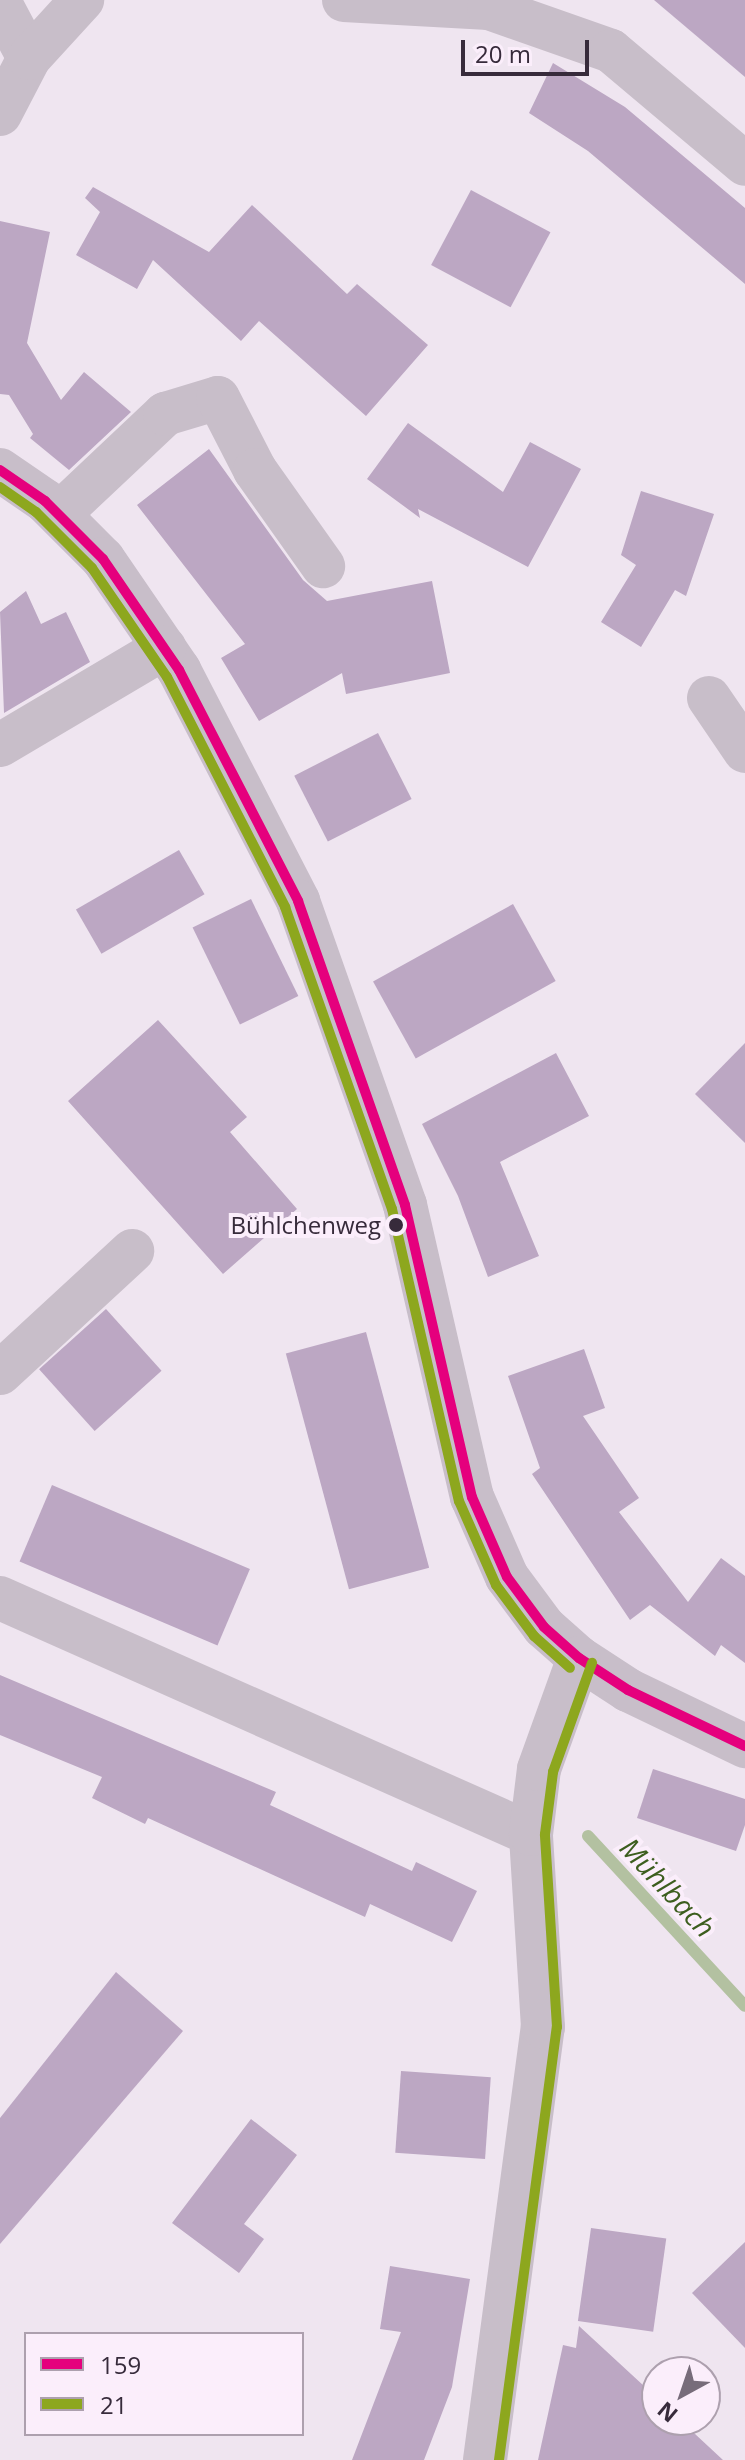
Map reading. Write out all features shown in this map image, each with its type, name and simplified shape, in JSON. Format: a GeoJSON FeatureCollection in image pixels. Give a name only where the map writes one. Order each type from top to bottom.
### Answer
{"type":"FeatureCollection","features":[{"type":"Feature","properties":{"kind":"street"},"geometry":{"type":"LineString","coordinates":[[0,114],[29,58],[82,0]]}},
{"type":"Feature","properties":{"kind":"street"},"geometry":{"type":"LineString","coordinates":[[344,0],[489,8],[611,51],[745,164]]}},
{"type":"Feature","properties":{"kind":"street"},"geometry":{"type":"LineString","coordinates":[[0,3],[29,58]]}},
{"type":"Feature","properties":{"kind":"street"},"geometry":{"type":"LineString","coordinates":[[59,514],[165,414],[218,398],[255,470],[323,566]]}},
{"type":"Feature","properties":{"kind":"street"},"geometry":{"type":"LineString","coordinates":[[0,470],[59,514],[103,559],[164,648],[298,901],[405,1205],[472,1497],[507,1577],[544,1627],[579,1658],[628,1690],[745,1746]]}},
{"type":"Feature","properties":{"kind":"street"},"geometry":{"type":"LineString","coordinates":[[0,745],[164,648]]}},
{"type":"Feature","properties":{"kind":"street"},"geometry":{"type":"LineString","coordinates":[[709,698],[745,751]]}},
{"type":"Feature","properties":{"kind":"street"},"geometry":{"type":"LineString","coordinates":[[0,1373],[132,1251]]}},
{"type":"Feature","properties":{"kind":"street"},"geometry":{"type":"LineString","coordinates":[[0,1598],[531,1834]]}},
{"type":"Feature","properties":{"kind":"street"},"geometry":{"type":"LineString","coordinates":[[485,2460],[543,2027],[531,1834],[539,1769],[579,1658]]}},
{"type":"Feature","properties":{"kind":"building"},"geometry":{"type":"Polygon","coordinates":[[[654,0],[745,0],[745,77],[654,0]]]}},
{"type":"Feature","properties":{"kind":"building"},"geometry":{"type":"Polygon","coordinates":[[[553,63],[625,107],[745,208],[745,284],[588,151],[529,113],[553,63]]]}},
{"type":"Feature","properties":{"kind":"building"},"geometry":{"type":"Polygon","coordinates":[[[93,187],[209,252],[252,205],[347,294],[357,284],[428,345],[366,416],[259,321],[241,341],[153,260],[137,289],[76,255],[100,212],[85,198],[93,187]]]}},
{"type":"Feature","properties":{"kind":"building"},"geometry":{"type":"Polygon","coordinates":[[[471,190],[550,232],[511,307],[431,265],[471,190]]]}},
{"type":"Feature","properties":{"kind":"building"},"geometry":{"type":"Polygon","coordinates":[[[0,221],[50,232],[27,343],[61,400],[84,372],[131,412],[69,470],[30,438],[33,434],[9,395],[0,394],[0,221]]]}},
{"type":"Feature","properties":{"kind":"building"},"geometry":{"type":"Polygon","coordinates":[[[408,423],[503,492],[530,442],[581,469],[528,567],[418,509],[420,518],[367,479],[408,423]]]}},
{"type":"Feature","properties":{"kind":"building"},"geometry":{"type":"Polygon","coordinates":[[[209,449],[303,580],[327,601],[432,581],[450,673],[346,694],[342,673],[259,721],[221,658],[245,644],[137,505],[209,449]]]}},
{"type":"Feature","properties":{"kind":"building"},"geometry":{"type":"Polygon","coordinates":[[[641,491],[714,514],[686,596],[675,590],[641,647],[601,622],[636,565],[621,555],[641,491]]]}},
{"type":"Feature","properties":{"kind":"building"},"geometry":{"type":"Polygon","coordinates":[[[26,591],[41,624],[66,612],[90,662],[4,713],[0,612],[26,591]]]}},
{"type":"Feature","properties":{"kind":"building"},"geometry":{"type":"Polygon","coordinates":[[[378,733],[412,799],[328,842],[294,776],[378,733]]]}},
{"type":"Feature","properties":{"kind":"building"},"geometry":{"type":"Polygon","coordinates":[[[179,850],[204,894],[101,954],[76,910],[179,850]]]}},
{"type":"Feature","properties":{"kind":"building"},"geometry":{"type":"Polygon","coordinates":[[[251,899],[298,996],[240,1025],[193,927],[251,899]]]}},
{"type":"Feature","properties":{"kind":"building"},"geometry":{"type":"Polygon","coordinates":[[[513,904],[556,981],[416,1059],[373,982],[513,904]]]}},
{"type":"Feature","properties":{"kind":"building"},"geometry":{"type":"Polygon","coordinates":[[[158,1020],[247,1117],[230,1132],[297,1209],[223,1274],[68,1101],[158,1020]]]}},
{"type":"Feature","properties":{"kind":"building"},"geometry":{"type":"Polygon","coordinates":[[[745,1043],[745,1143],[695,1094],[745,1043]]]}},
{"type":"Feature","properties":{"kind":"building"},"geometry":{"type":"Polygon","coordinates":[[[556,1053],[589,1116],[500,1162],[539,1256],[488,1277],[458,1196],[422,1124],[556,1053]]]}},
{"type":"Feature","properties":{"kind":"building"},"geometry":{"type":"Polygon","coordinates":[[[106,1309],[162,1371],[95,1431],[39,1369],[106,1309]]]}},
{"type":"Feature","properties":{"kind":"building"},"geometry":{"type":"Polygon","coordinates":[[[366,1332],[429,1568],[349,1589],[286,1353],[366,1332]]]}},
{"type":"Feature","properties":{"kind":"building"},"geometry":{"type":"Polygon","coordinates":[[[584,1349],[605,1408],[583,1416],[639,1498],[619,1512],[688,1602],[721,1558],[745,1576],[745,1663],[721,1645],[715,1656],[650,1605],[630,1620],[532,1474],[540,1468],[508,1376],[584,1349]]]}},
{"type":"Feature","properties":{"kind":"building"},"geometry":{"type":"Polygon","coordinates":[[[52,1485],[250,1569],[217,1645],[20,1561],[52,1485]]]}},
{"type":"Feature","properties":{"kind":"building"},"geometry":{"type":"Polygon","coordinates":[[[0,1675],[276,1792],[270,1805],[412,1871],[416,1862],[477,1891],[452,1942],[370,1904],[365,1917],[148,1818],[145,1824],[92,1798],[102,1777],[0,1735],[0,1675]]]}},
{"type":"Feature","properties":{"kind":"building"},"geometry":{"type":"Polygon","coordinates":[[[653,1769],[745,1799],[745,1825],[736,1851],[637,1818],[653,1769]]]}},
{"type":"Feature","properties":{"kind":"building"},"geometry":{"type":"Polygon","coordinates":[[[116,1972],[183,2031],[0,2244],[0,2118],[116,1972]]]}},
{"type":"Feature","properties":{"kind":"building"},"geometry":{"type":"Polygon","coordinates":[[[401,2071],[491,2077],[485,2159],[395,2153],[401,2071]]]}},
{"type":"Feature","properties":{"kind":"building"},"geometry":{"type":"Polygon","coordinates":[[[251,2119],[297,2155],[244,2224],[264,2239],[239,2273],[172,2223],[251,2119]]]}},
{"type":"Feature","properties":{"kind":"building"},"geometry":{"type":"Polygon","coordinates":[[[591,2228],[666,2239],[653,2332],[578,2321],[591,2228]]]}},
{"type":"Feature","properties":{"kind":"building"},"geometry":{"type":"Polygon","coordinates":[[[745,2242],[745,2348],[692,2293],[745,2242]]]}},
{"type":"Feature","properties":{"kind":"building"},"geometry":{"type":"Polygon","coordinates":[[[390,2266],[470,2279],[452,2387],[424,2460],[352,2460],[401,2332],[380,2329],[390,2266]]]}},
{"type":"Feature","properties":{"kind":"building"},"geometry":{"type":"Polygon","coordinates":[[[579,2326],[641,2383],[641,2436],[697,2436],[723,2460],[538,2460],[563,2345],[576,2348],[579,2326]]]}},
{"type":"Feature","properties":{"kind":"waterway","name":"Mühlbach"},"geometry":{"type":"LineString","coordinates":[[588,1836],[745,2006]]}},
{"type":"Feature","properties":{"kind":"transit line","name":"159"},"geometry":{"type":"LineString","coordinates":[[0,470],[45,501],[103,559],[179,670],[298,901],[405,1205],[472,1497],[507,1577],[544,1627],[579,1658],[628,1690],[745,1746]]}},
{"type":"Feature","properties":{"kind":"transit line","name":"21"},"geometry":{"type":"LineString","coordinates":[[0,487],[36,512],[92,568],[167,677],[285,907],[392,1209],[459,1501],[496,1585],[534,1636],[570,1668]]}},
{"type":"Feature","properties":{"kind":"transit line","name":"21"},"geometry":{"type":"LineString","coordinates":[[499,2460],[557,2027],[545,1834],[553,1772],[592,1663]]}},
{"type":"Feature","properties":{"kind":"place","name":"Bühlchenweg"},"geometry":{"type":"Point","coordinates":[396,1225]}}]}
